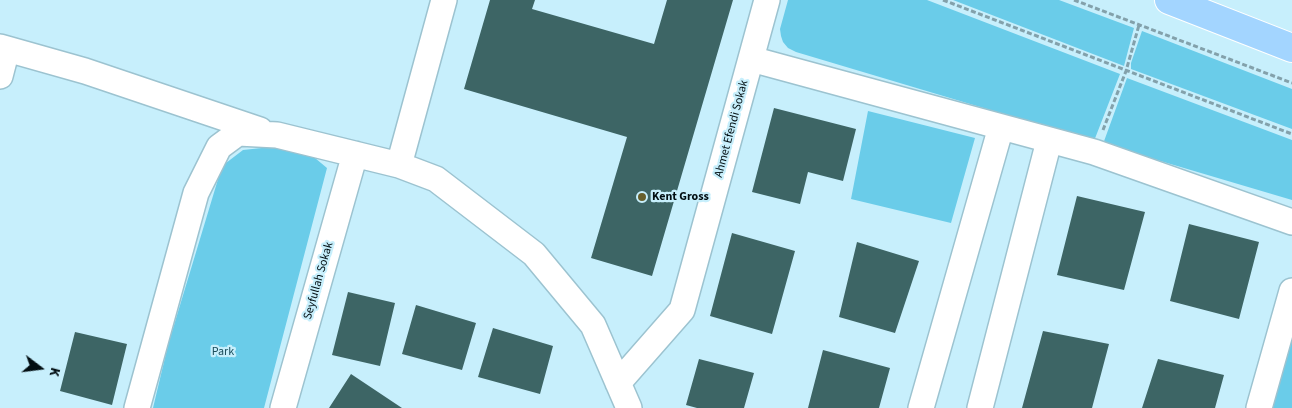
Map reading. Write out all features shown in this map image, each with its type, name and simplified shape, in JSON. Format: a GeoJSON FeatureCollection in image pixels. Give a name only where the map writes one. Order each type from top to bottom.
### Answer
{"type":"FeatureCollection","features":[{"type":"Feature","properties":{"kind":"highway"},"geometry":{"type":"LineString","coordinates":[[1169,0],[1292,48]]}},
{"type":"Feature","properties":{"kind":"street"},"geometry":{"type":"LineString","coordinates":[[398,165],[444,0]]}},
{"type":"Feature","properties":{"kind":"street","name":"Ahmet Efendi Sokak"},"geometry":{"type":"LineString","coordinates":[[618,382],[682,310],[767,0]]}},
{"type":"Feature","properties":{"kind":"street"},"geometry":{"type":"LineString","coordinates":[[0,76],[4,48],[85,71],[277,136],[398,165],[436,179],[534,254],[593,325],[630,408]]}},
{"type":"Feature","properties":{"kind":"street"},"geometry":{"type":"LineString","coordinates":[[751,59],[1094,152],[1292,222]]}},
{"type":"Feature","properties":{"kind":"street"},"geometry":{"type":"LineString","coordinates":[[921,408],[1001,127]]}},
{"type":"Feature","properties":{"kind":"street"},"geometry":{"type":"LineString","coordinates":[[137,408],[196,193],[219,147],[238,133],[277,136]]}},
{"type":"Feature","properties":{"kind":"street"},"geometry":{"type":"LineString","coordinates":[[980,408],[1049,141]]}},
{"type":"Feature","properties":{"kind":"street","name":"Seyfullah Sokak"},"geometry":{"type":"LineString","coordinates":[[283,408],[355,154]]}},
{"type":"Feature","properties":{"kind":"street"},"geometry":{"type":"LineString","coordinates":[[1259,408],[1292,291]]}},
{"type":"Feature","properties":{"kind":"path"},"geometry":{"type":"LineString","coordinates":[[943,0],[1292,134]]}},
{"type":"Feature","properties":{"kind":"path"},"geometry":{"type":"LineString","coordinates":[[1074,0],[1292,83]]}},
{"type":"Feature","properties":{"kind":"path"},"geometry":{"type":"LineString","coordinates":[[1094,152],[1126,71],[1139,25]]}},
{"type":"Feature","properties":{"kind":"green space"},"geometry":{"type":"Polygon","coordinates":[[[788,0],[927,0],[1120,74],[1094,141],[796,52],[788,48],[781,36],[780,29],[788,0]]]}},
{"type":"Feature","properties":{"kind":"green space"},"geometry":{"type":"Polygon","coordinates":[[[953,0],[1059,0],[1134,28],[1124,66],[953,0]]]}},
{"type":"Feature","properties":{"kind":"green space"},"geometry":{"type":"Polygon","coordinates":[[[1142,31],[1292,89],[1292,129],[1131,69],[1131,63],[1142,31]]]}},
{"type":"Feature","properties":{"kind":"green space"},"geometry":{"type":"Polygon","coordinates":[[[1127,78],[1292,140],[1292,200],[1103,144],[1127,78]]]}},
{"type":"Feature","properties":{"kind":"green space"},"geometry":{"type":"Polygon","coordinates":[[[868,111],[975,138],[951,223],[851,199],[868,111]]]}},
{"type":"Feature","properties":{"kind":"green space","name":"Park"},"geometry":{"type":"Polygon","coordinates":[[[280,146],[315,158],[327,168],[264,408],[153,408],[168,345],[222,166],[243,150],[280,146]]]}},
{"type":"Feature","properties":{"kind":"green space"},"geometry":{"type":"Polygon","coordinates":[[[1292,338],[1292,408],[1272,408],[1292,338]]]}},
{"type":"Feature","properties":{"kind":"building","name":"Kent Gross"},"geometry":{"type":"Polygon","coordinates":[[[490,0],[535,0],[532,9],[654,44],[667,0],[733,0],[652,276],[591,258],[627,137],[464,89],[490,0]]]}},
{"type":"Feature","properties":{"kind":"building"},"geometry":{"type":"Polygon","coordinates":[[[774,108],[856,129],[843,181],[808,172],[800,204],[752,192],[774,108]]]}},
{"type":"Feature","properties":{"kind":"building"},"geometry":{"type":"Polygon","coordinates":[[[1077,196],[1145,212],[1124,290],[1057,275],[1077,196]]]}},
{"type":"Feature","properties":{"kind":"building"},"geometry":{"type":"Polygon","coordinates":[[[1189,224],[1259,242],[1239,319],[1170,301],[1189,224]]]}},
{"type":"Feature","properties":{"kind":"building"},"geometry":{"type":"Polygon","coordinates":[[[732,233],[795,251],[772,334],[710,316],[732,233]]]}},
{"type":"Feature","properties":{"kind":"building"},"geometry":{"type":"Polygon","coordinates":[[[857,242],[919,261],[895,333],[839,317],[857,242]]]}},
{"type":"Feature","properties":{"kind":"building"},"geometry":{"type":"Polygon","coordinates":[[[348,292],[395,303],[380,366],[332,355],[348,292]]]}},
{"type":"Feature","properties":{"kind":"building"},"geometry":{"type":"Polygon","coordinates":[[[416,305],[476,323],[462,370],[402,354],[416,305]]]}},
{"type":"Feature","properties":{"kind":"building"},"geometry":{"type":"Polygon","coordinates":[[[493,328],[553,346],[540,394],[478,377],[493,328]]]}},
{"type":"Feature","properties":{"kind":"building"},"geometry":{"type":"Polygon","coordinates":[[[1043,331],[1109,344],[1092,408],[1022,408],[1043,331]]]}},
{"type":"Feature","properties":{"kind":"building"},"geometry":{"type":"Polygon","coordinates":[[[75,332],[127,344],[112,405],[60,391],[75,332]]]}},
{"type":"Feature","properties":{"kind":"building"},"geometry":{"type":"Polygon","coordinates":[[[823,350],[890,368],[879,408],[808,408],[823,350]]]}},
{"type":"Feature","properties":{"kind":"building"},"geometry":{"type":"Polygon","coordinates":[[[699,359],[754,373],[744,408],[697,408],[686,405],[699,359]]]}},
{"type":"Feature","properties":{"kind":"building"},"geometry":{"type":"Polygon","coordinates":[[[1158,359],[1224,375],[1215,408],[1142,408],[1158,359]]]}},
{"type":"Feature","properties":{"kind":"building"},"geometry":{"type":"Polygon","coordinates":[[[351,374],[402,408],[329,408],[351,374]]]}},
{"type":"Feature","properties":{"kind":"place","name":"Kent Gross"},"geometry":{"type":"Point","coordinates":[642,197]}}]}
